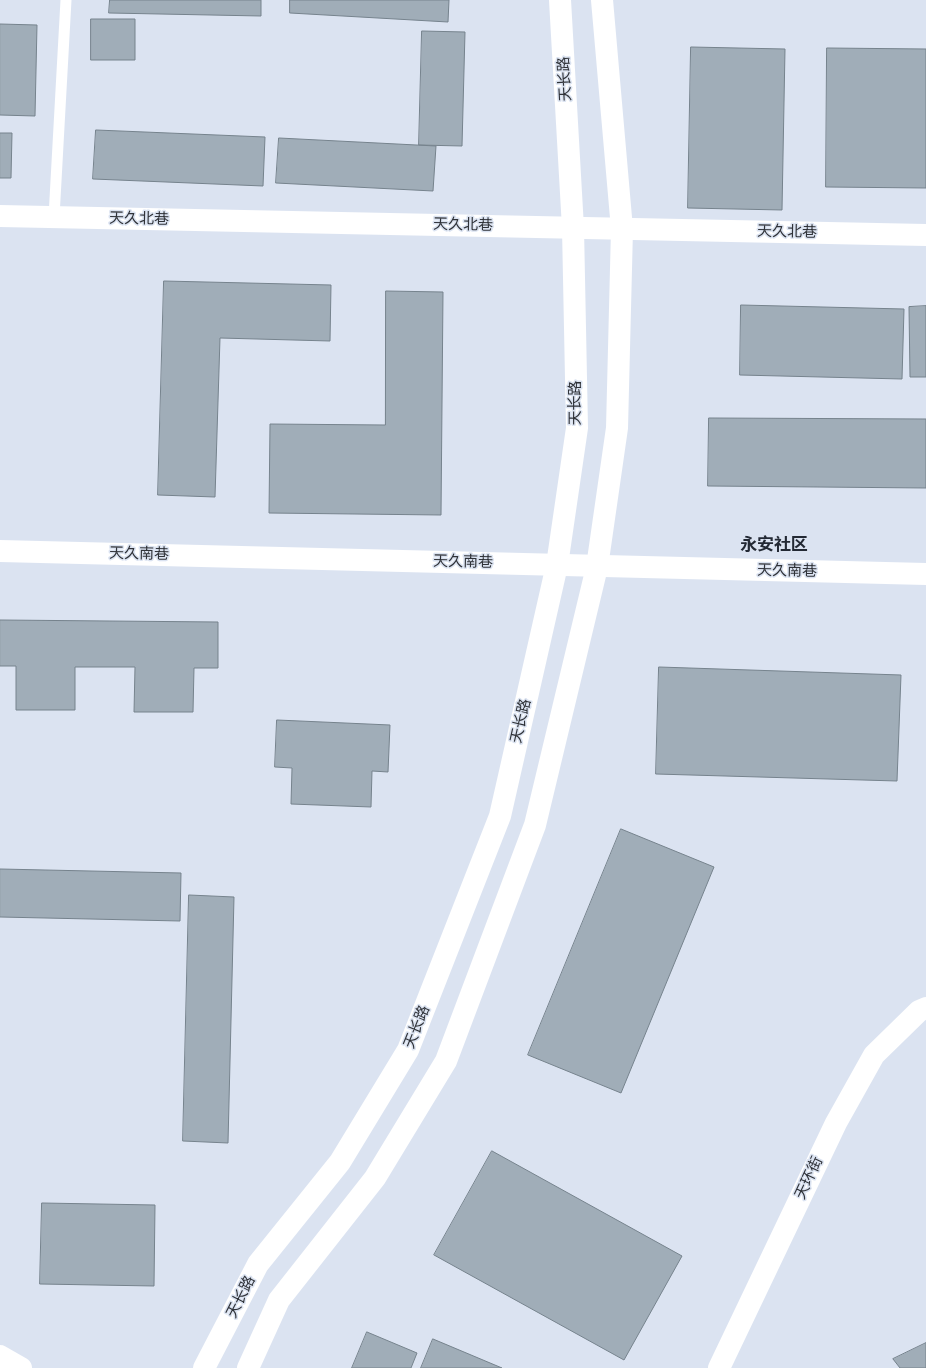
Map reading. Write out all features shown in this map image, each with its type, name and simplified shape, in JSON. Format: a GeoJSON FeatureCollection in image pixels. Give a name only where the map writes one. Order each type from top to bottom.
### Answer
{"type":"FeatureCollection","features":[{"type":"Feature","properties":{"kind":"street","name":"天长路"},"geometry":{"type":"LineString","coordinates":[[204,1368],[258,1264],[340,1162],[408,1050],[500,816],[558,564],[577,428],[573,228],[560,0]]}},
{"type":"Feature","properties":{"kind":"street"},"geometry":{"type":"LineString","coordinates":[[248,1368],[278,1300],[375,1178],[446,1061],[535,824],[597,566],[617,428],[622,229],[602,0]]}},
{"type":"Feature","properties":{"kind":"street","name":"天久北巷"},"geometry":{"type":"LineString","coordinates":[[0,216],[926,235]]}},
{"type":"Feature","properties":{"kind":"street","name":"天久南巷"},"geometry":{"type":"LineString","coordinates":[[0,551],[926,574]]}},
{"type":"Feature","properties":{"kind":"street","name":"天环街"},"geometry":{"type":"LineString","coordinates":[[719,1368],[836,1122],[874,1055],[919,1011],[926,1008]]}},
{"type":"Feature","properties":{"kind":"street"},"geometry":{"type":"LineString","coordinates":[[0,1356],[21,1368]]}},
{"type":"Feature","properties":{"kind":"lane"},"geometry":{"type":"LineString","coordinates":[[54,217],[66,0]]}},
{"type":"Feature","properties":{"kind":"building"},"geometry":{"type":"Polygon","coordinates":[[[110,0],[261,0],[261,16],[109,13],[110,0]]]}},
{"type":"Feature","properties":{"kind":"building"},"geometry":{"type":"Polygon","coordinates":[[[290,0],[449,0],[448,22],[290,13],[290,0]]]}},
{"type":"Feature","properties":{"kind":"building"},"geometry":{"type":"Polygon","coordinates":[[[91,19],[135,19],[135,60],[91,60],[91,19]]]}},
{"type":"Feature","properties":{"kind":"building"},"geometry":{"type":"Polygon","coordinates":[[[0,24],[37,25],[35,116],[0,115],[0,24]]]}},
{"type":"Feature","properties":{"kind":"building"},"geometry":{"type":"Polygon","coordinates":[[[422,31],[465,32],[462,146],[419,145],[422,31]]]}},
{"type":"Feature","properties":{"kind":"building"},"geometry":{"type":"Polygon","coordinates":[[[691,47],[785,49],[782,210],[688,208],[691,47]]]}},
{"type":"Feature","properties":{"kind":"building"},"geometry":{"type":"Polygon","coordinates":[[[827,48],[926,49],[926,188],[826,187],[827,48]]]}},
{"type":"Feature","properties":{"kind":"building"},"geometry":{"type":"Polygon","coordinates":[[[96,130],[265,137],[263,186],[93,179],[96,130]]]}},
{"type":"Feature","properties":{"kind":"building"},"geometry":{"type":"Polygon","coordinates":[[[0,133],[12,133],[11,178],[0,178],[0,133]]]}},
{"type":"Feature","properties":{"kind":"building"},"geometry":{"type":"Polygon","coordinates":[[[279,138],[436,146],[433,191],[276,183],[279,138]]]}},
{"type":"Feature","properties":{"kind":"building"},"geometry":{"type":"Polygon","coordinates":[[[164,281],[331,285],[330,341],[220,338],[215,497],[158,495],[164,281]]]}},
{"type":"Feature","properties":{"kind":"building"},"geometry":{"type":"Polygon","coordinates":[[[386,291],[443,292],[441,515],[269,513],[270,424],[385,425],[386,291]]]}},
{"type":"Feature","properties":{"kind":"building"},"geometry":{"type":"Polygon","coordinates":[[[741,305],[904,309],[902,379],[740,375],[741,305]]]}},
{"type":"Feature","properties":{"kind":"building"},"geometry":{"type":"Polygon","coordinates":[[[926,306],[926,377],[910,377],[909,307],[926,306]]]}},
{"type":"Feature","properties":{"kind":"building"},"geometry":{"type":"Polygon","coordinates":[[[709,418],[926,419],[926,488],[708,486],[709,418]]]}},
{"type":"Feature","properties":{"kind":"building"},"geometry":{"type":"Polygon","coordinates":[[[0,620],[218,622],[218,668],[194,668],[193,712],[134,712],[135,667],[75,667],[75,710],[16,710],[16,666],[0,666],[0,620]]]}},
{"type":"Feature","properties":{"kind":"building"},"geometry":{"type":"Polygon","coordinates":[[[659,667],[901,675],[897,781],[656,774],[659,667]]]}},
{"type":"Feature","properties":{"kind":"building"},"geometry":{"type":"Polygon","coordinates":[[[277,720],[390,725],[388,772],[372,771],[371,807],[291,804],[292,768],[275,767],[277,720]]]}},
{"type":"Feature","properties":{"kind":"building"},"geometry":{"type":"Polygon","coordinates":[[[621,829],[714,867],[621,1093],[528,1055],[621,829]]]}},
{"type":"Feature","properties":{"kind":"building"},"geometry":{"type":"Polygon","coordinates":[[[0,869],[181,873],[180,921],[0,917],[0,869]]]}},
{"type":"Feature","properties":{"kind":"building"},"geometry":{"type":"Polygon","coordinates":[[[189,895],[234,897],[228,1143],[183,1141],[189,895]]]}},
{"type":"Feature","properties":{"kind":"building"},"geometry":{"type":"Polygon","coordinates":[[[492,1151],[682,1256],[624,1360],[434,1255],[492,1151]]]}},
{"type":"Feature","properties":{"kind":"building"},"geometry":{"type":"Polygon","coordinates":[[[42,1203],[155,1205],[154,1286],[40,1284],[42,1203]]]}},
{"type":"Feature","properties":{"kind":"building"},"geometry":{"type":"Polygon","coordinates":[[[367,1332],[417,1353],[411,1368],[352,1368],[367,1332]]]}},
{"type":"Feature","properties":{"kind":"building"},"geometry":{"type":"Polygon","coordinates":[[[433,1339],[502,1368],[421,1368],[433,1339]]]}},
{"type":"Feature","properties":{"kind":"building"},"geometry":{"type":"Polygon","coordinates":[[[926,1343],[926,1368],[900,1368],[893,1359],[926,1343]]]}},
{"type":"Feature","properties":{"kind":"district","name":"永安社区"},"geometry":{"type":"Point","coordinates":[774,545]}}]}
